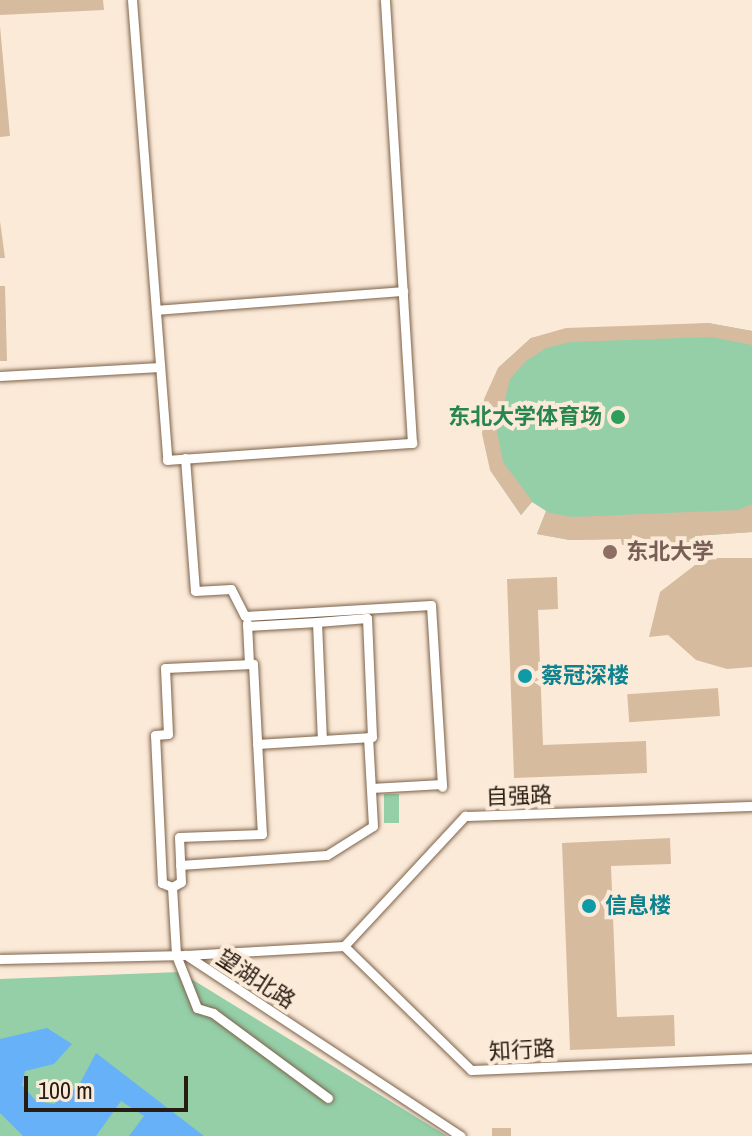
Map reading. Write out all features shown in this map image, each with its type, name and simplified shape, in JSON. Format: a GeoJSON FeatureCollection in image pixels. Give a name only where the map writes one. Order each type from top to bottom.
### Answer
{"type":"FeatureCollection","features":[{"type":"Feature","properties":{"kind":"street"},"geometry":{"type":"LineString","coordinates":[[132,0],[167,460],[412,443],[385,0]]}},
{"type":"Feature","properties":{"kind":"street"},"geometry":{"type":"LineString","coordinates":[[156,310],[403,291]]}},
{"type":"Feature","properties":{"kind":"street"},"geometry":{"type":"LineString","coordinates":[[0,376],[160,367]]}},
{"type":"Feature","properties":{"kind":"street"},"geometry":{"type":"LineString","coordinates":[[185,458],[195,591],[231,589],[247,621],[249,664]]}},
{"type":"Feature","properties":{"kind":"street"},"geometry":{"type":"LineString","coordinates":[[247,621],[431,605],[442,786],[371,788]]}},
{"type":"Feature","properties":{"kind":"street"},"geometry":{"type":"LineString","coordinates":[[247,621],[317,622],[367,618],[372,737],[257,744]]}},
{"type":"Feature","properties":{"kind":"street"},"geometry":{"type":"LineString","coordinates":[[317,622],[322,740]]}},
{"type":"Feature","properties":{"kind":"street"},"geometry":{"type":"LineString","coordinates":[[160,838],[262,834],[253,664],[165,668],[168,734],[155,735],[162,883],[172,887]]}},
{"type":"Feature","properties":{"kind":"street"},"geometry":{"type":"LineString","coordinates":[[180,865],[327,855],[373,826],[368,737]]}},
{"type":"Feature","properties":{"kind":"street","name":"自强路"},"geometry":{"type":"LineString","coordinates":[[344,946],[465,816],[752,806]]}},
{"type":"Feature","properties":{"kind":"street"},"geometry":{"type":"LineString","coordinates":[[172,887],[181,882],[179,837]]}},
{"type":"Feature","properties":{"kind":"street"},"geometry":{"type":"LineString","coordinates":[[172,887],[181,955],[197,1008],[213,1013],[328,1098]]}},
{"type":"Feature","properties":{"kind":"street"},"geometry":{"type":"LineString","coordinates":[[0,959],[181,955],[344,946]]}},
{"type":"Feature","properties":{"kind":"street","name":"知行路"},"geometry":{"type":"LineString","coordinates":[[344,946],[471,1070],[752,1058]]}},
{"type":"Feature","properties":{"kind":"street","name":"望湖北路"},"geometry":{"type":"LineString","coordinates":[[181,955],[461,1136]]}},
{"type":"Feature","properties":{"kind":"green space","name":"东北大学体育场"},"geometry":{"type":"Polygon","coordinates":[[[708,323],[752,331],[752,532],[695,536],[695,542],[622,545],[621,539],[570,540],[537,534],[546,511],[532,502],[521,515],[490,470],[498,368],[531,338],[708,323]]]}},
{"type":"Feature","properties":{"kind":"green space"},"geometry":{"type":"Polygon","coordinates":[[[384,794],[399,794],[399,823],[384,823],[384,794]]]}},
{"type":"Feature","properties":{"kind":"green space"},"geometry":{"type":"Polygon","coordinates":[[[180,972],[447,1136],[0,1136],[0,979],[180,972]]]}},
{"type":"Feature","properties":{"kind":"water"},"geometry":{"type":"Polygon","coordinates":[[[47,1028],[72,1044],[54,1064],[25,1071],[22,1085],[36,1101],[54,1104],[79,1085],[96,1053],[204,1136],[129,1136],[144,1116],[121,1101],[96,1136],[23,1136],[0,1113],[0,1039],[47,1028]]]}},
{"type":"Feature","properties":{"kind":"building"},"geometry":{"type":"Polygon","coordinates":[[[0,0],[103,0],[104,10],[0,15],[0,0]]]}},
{"type":"Feature","properties":{"kind":"building"},"geometry":{"type":"Polygon","coordinates":[[[0,26],[10,136],[0,137],[0,26]]]}},
{"type":"Feature","properties":{"kind":"building"},"geometry":{"type":"Polygon","coordinates":[[[0,221],[5,258],[0,258],[0,221]]]}},
{"type":"Feature","properties":{"kind":"building"},"geometry":{"type":"Polygon","coordinates":[[[0,286],[5,286],[7,361],[0,361],[0,286]]]}},
{"type":"Feature","properties":{"kind":"building"},"geometry":{"type":"Polygon","coordinates":[[[708,323],[752,331],[752,345],[711,337],[571,342],[546,348],[526,361],[510,379],[497,432],[503,462],[532,501],[521,515],[490,470],[482,434],[484,399],[498,368],[531,338],[566,328],[708,323]]]}},
{"type":"Feature","properties":{"kind":"building"},"geometry":{"type":"Polygon","coordinates":[[[752,504],[752,532],[694,536],[695,542],[622,545],[622,539],[570,540],[537,534],[546,512],[571,517],[738,510],[752,504]]]}},
{"type":"Feature","properties":{"kind":"building"},"geometry":{"type":"Polygon","coordinates":[[[715,558],[752,558],[752,667],[727,669],[696,660],[668,635],[649,637],[660,592],[695,565],[715,558]]]}},
{"type":"Feature","properties":{"kind":"building","name":"蔡冠深楼"},"geometry":{"type":"Polygon","coordinates":[[[557,577],[558,609],[538,610],[543,745],[646,741],[647,773],[514,778],[507,579],[557,577]]]}},
{"type":"Feature","properties":{"kind":"building"},"geometry":{"type":"Polygon","coordinates":[[[718,688],[720,716],[629,722],[627,694],[718,688]]]}},
{"type":"Feature","properties":{"kind":"building","name":"信息楼"},"geometry":{"type":"Polygon","coordinates":[[[670,838],[671,864],[611,866],[617,1017],[674,1015],[675,1046],[570,1050],[562,843],[670,838]]]}},
{"type":"Feature","properties":{"kind":"building"},"geometry":{"type":"Polygon","coordinates":[[[492,1128],[511,1128],[511,1136],[492,1136],[492,1128]]]}},
{"type":"Feature","properties":{"kind":"place","name":"东北大学体育场"},"geometry":{"type":"Point","coordinates":[618,417]}},
{"type":"Feature","properties":{"kind":"place","name":"东北大学"},"geometry":{"type":"Point","coordinates":[610,552]}},
{"type":"Feature","properties":{"kind":"place","name":"蔡冠深楼"},"geometry":{"type":"Point","coordinates":[525,676]}},
{"type":"Feature","properties":{"kind":"place","name":"信息楼"},"geometry":{"type":"Point","coordinates":[589,906]}}]}
